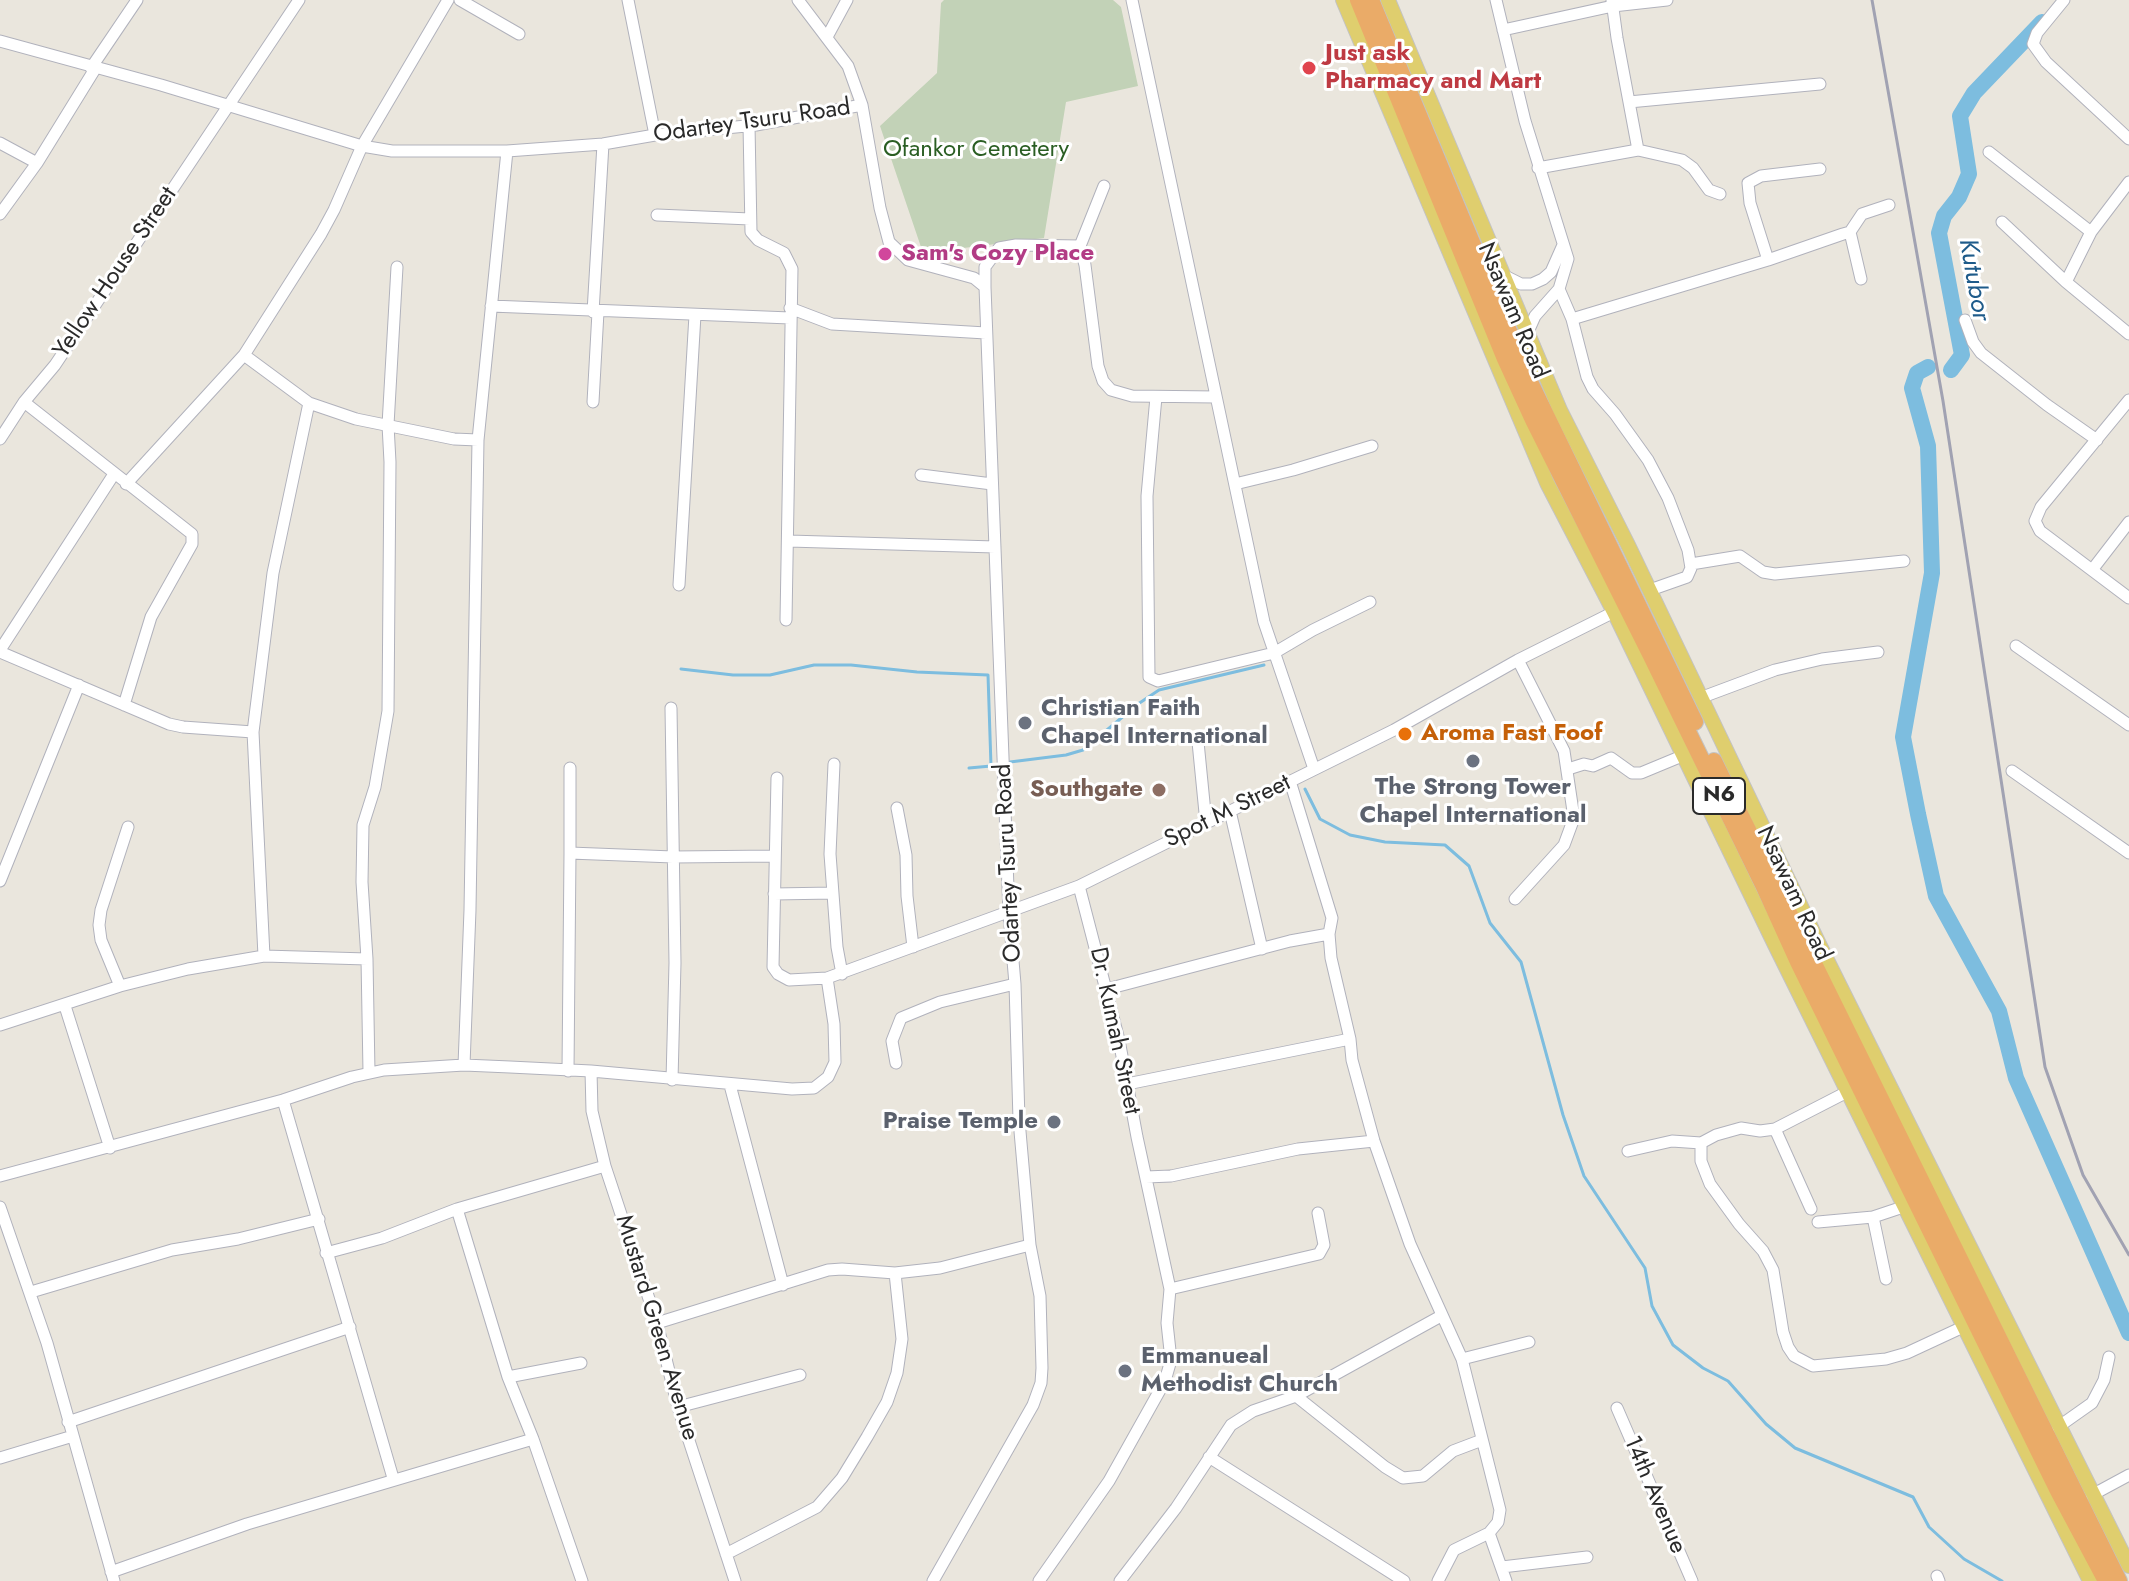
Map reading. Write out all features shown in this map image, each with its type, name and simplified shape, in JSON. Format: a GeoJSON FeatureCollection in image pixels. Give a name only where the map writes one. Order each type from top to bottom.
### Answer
{"type":"FeatureCollection","features":[{"type":"Feature","properties":{"kind":"highway","name":"Nsawam Road"},"geometry":{"type":"LineString","coordinates":[[1358,0],[1533,420],[2058,1491],[2106,1581]]}},
{"type":"Feature","properties":{"kind":"highway","name":"Nsawam Road"},"geometry":{"type":"LineString","coordinates":[[1371,0],[1531,384],[2119,1581]]}},
{"type":"Feature","properties":{"kind":"main road"},"geometry":{"type":"LineString","coordinates":[[1343,0],[1547,483],[1614,612],[1903,1207],[2090,1581]]}},
{"type":"Feature","properties":{"kind":"main road"},"geometry":{"type":"LineString","coordinates":[[1388,0],[1560,410],[2129,1566]]}},
{"type":"Feature","properties":{"kind":"street"},"geometry":{"type":"LineString","coordinates":[[0,214],[37,163],[137,0]]}},
{"type":"Feature","properties":{"kind":"street"},"geometry":{"type":"LineString","coordinates":[[126,484],[244,355],[321,234],[362,146],[448,0]]}},
{"type":"Feature","properties":{"kind":"street"},"geometry":{"type":"LineString","coordinates":[[460,0],[519,34]]}},
{"type":"Feature","properties":{"kind":"street"},"geometry":{"type":"LineString","coordinates":[[628,0],[655,135]]}},
{"type":"Feature","properties":{"kind":"street"},"geometry":{"type":"LineString","coordinates":[[798,0],[853,76],[862,105]]}},
{"type":"Feature","properties":{"kind":"street"},"geometry":{"type":"LineString","coordinates":[[827,37],[847,0]]}},
{"type":"Feature","properties":{"kind":"street"},"geometry":{"type":"LineString","coordinates":[[1132,0],[1264,622],[1314,769]]}},
{"type":"Feature","properties":{"kind":"street"},"geometry":{"type":"LineString","coordinates":[[1496,0],[1538,168],[1568,259],[1559,289],[1535,316],[1527,334]]}},
{"type":"Feature","properties":{"kind":"street"},"geometry":{"type":"LineString","coordinates":[[1503,30],[1613,3],[1667,0]]}},
{"type":"Feature","properties":{"kind":"street"},"geometry":{"type":"LineString","coordinates":[[2064,0],[2035,36],[2033,44],[2046,62],[2129,139]]}},
{"type":"Feature","properties":{"kind":"street","name":"Yellow House Street"},"geometry":{"type":"LineString","coordinates":[[0,439],[24,402],[55,365],[230,106],[292,3]]}},
{"type":"Feature","properties":{"kind":"street"},"geometry":{"type":"LineString","coordinates":[[1613,3],[1638,150]]}},
{"type":"Feature","properties":{"kind":"street","name":"Odartey Tsuru Road"},"geometry":{"type":"LineString","coordinates":[[0,41],[362,146],[392,151],[507,151],[603,144],[749,125],[862,105],[889,242],[908,260],[974,278],[985,287],[1017,1081],[1030,1245],[1042,1320],[1041,1383],[1033,1405],[933,1581]]}},
{"type":"Feature","properties":{"kind":"street"},"geometry":{"type":"LineString","coordinates":[[1629,102],[1820,84]]}},
{"type":"Feature","properties":{"kind":"street"},"geometry":{"type":"LineString","coordinates":[[749,125],[751,232],[758,240],[780,250],[790,260],[792,269],[786,620]]}},
{"type":"Feature","properties":{"kind":"street"},"geometry":{"type":"LineString","coordinates":[[0,143],[37,163]]}},
{"type":"Feature","properties":{"kind":"street"},"geometry":{"type":"LineString","coordinates":[[593,402],[603,144]]}},
{"type":"Feature","properties":{"kind":"street"},"geometry":{"type":"LineString","coordinates":[[1538,168],[1638,150],[1682,160],[1693,168],[1709,190],[1720,194]]}},
{"type":"Feature","properties":{"kind":"street"},"geometry":{"type":"LineString","coordinates":[[464,1065],[478,440],[507,151]]}},
{"type":"Feature","properties":{"kind":"street"},"geometry":{"type":"LineString","coordinates":[[1989,152],[2091,232]]}},
{"type":"Feature","properties":{"kind":"street"},"geometry":{"type":"LineString","coordinates":[[1768,260],[1750,203],[1748,183],[1761,176],[1820,169]]}},
{"type":"Feature","properties":{"kind":"street"},"geometry":{"type":"LineString","coordinates":[[2066,282],[2091,232],[2129,182]]}},
{"type":"Feature","properties":{"kind":"street"},"geometry":{"type":"LineString","coordinates":[[1104,186],[1080,246],[1098,366],[1103,381],[1111,390],[1122,393],[1156,397],[1216,397]]}},
{"type":"Feature","properties":{"kind":"street"},"geometry":{"type":"LineString","coordinates":[[1572,319],[1850,232],[1862,214],[1889,205]]}},
{"type":"Feature","properties":{"kind":"street"},"geometry":{"type":"LineString","coordinates":[[657,215],[750,219]]}},
{"type":"Feature","properties":{"kind":"street"},"geometry":{"type":"LineString","coordinates":[[2002,222],[2066,282],[2129,334]]}},
{"type":"Feature","properties":{"kind":"street"},"geometry":{"type":"LineString","coordinates":[[1850,232],[1861,279]]}},
{"type":"Feature","properties":{"kind":"street"},"geometry":{"type":"LineString","coordinates":[[985,287],[985,267],[999,248],[1016,245],[1080,246]]}},
{"type":"Feature","properties":{"kind":"street"},"geometry":{"type":"LineString","coordinates":[[1505,276],[1521,284],[1532,284],[1543,279],[1551,272],[1563,245]]}},
{"type":"Feature","properties":{"kind":"street"},"geometry":{"type":"LineString","coordinates":[[369,1072],[363,825],[375,787],[388,711],[388,425],[397,267]]}},
{"type":"Feature","properties":{"kind":"street"},"geometry":{"type":"LineString","coordinates":[[1559,289],[1572,319],[1587,377],[1648,460],[1662,485],[1691,564],[1691,572],[1684,579],[1650,590]]}},
{"type":"Feature","properties":{"kind":"street"},"geometry":{"type":"LineString","coordinates":[[491,306],[695,315],[790,313],[832,324],[986,333]]}},
{"type":"Feature","properties":{"kind":"street"},"geometry":{"type":"LineString","coordinates":[[679,585],[695,315]]}},
{"type":"Feature","properties":{"kind":"street"},"geometry":{"type":"LineString","coordinates":[[1965,320],[1981,353],[2097,440]]}},
{"type":"Feature","properties":{"kind":"street"},"geometry":{"type":"LineString","coordinates":[[244,355],[309,403],[333,413],[454,439],[478,440]]}},
{"type":"Feature","properties":{"kind":"street"},"geometry":{"type":"LineString","coordinates":[[1156,397],[1147,496],[1149,677],[1158,681],[1274,653],[1370,602]]}},
{"type":"Feature","properties":{"kind":"street"},"geometry":{"type":"LineString","coordinates":[[2129,400],[2041,507],[2035,521],[2040,531],[2129,598]]}},
{"type":"Feature","properties":{"kind":"street"},"geometry":{"type":"LineString","coordinates":[[24,402],[189,530],[193,538],[151,617],[124,705]]}},
{"type":"Feature","properties":{"kind":"street"},"geometry":{"type":"LineString","coordinates":[[264,956],[253,732],[273,573],[309,403]]}},
{"type":"Feature","properties":{"kind":"street"},"geometry":{"type":"LineString","coordinates":[[1235,484],[1372,446]]}},
{"type":"Feature","properties":{"kind":"street"},"geometry":{"type":"LineString","coordinates":[[114,474],[0,651],[183,727],[253,732]]}},
{"type":"Feature","properties":{"kind":"street"},"geometry":{"type":"LineString","coordinates":[[921,475],[992,484]]}},
{"type":"Feature","properties":{"kind":"street"},"geometry":{"type":"LineString","coordinates":[[2092,570],[2129,522]]}},
{"type":"Feature","properties":{"kind":"street"},"geometry":{"type":"LineString","coordinates":[[789,541],[995,547]]}},
{"type":"Feature","properties":{"kind":"street"},"geometry":{"type":"LineString","coordinates":[[1691,564],[1740,556],[1763,572],[1775,574],[1904,561]]}},
{"type":"Feature","properties":{"kind":"street","name":"Spot M Street"},"geometry":{"type":"LineString","coordinates":[[774,894],[773,967],[778,974],[789,980],[842,974],[1079,886],[1394,730],[1518,660],[1614,612]]}},
{"type":"Feature","properties":{"kind":"street"},"geometry":{"type":"LineString","coordinates":[[2016,646],[2129,725]]}},
{"type":"Feature","properties":{"kind":"street"},"geometry":{"type":"LineString","coordinates":[[1700,698],[1775,670],[1822,659],[1878,652]]}},
{"type":"Feature","properties":{"kind":"street"},"geometry":{"type":"LineString","coordinates":[[1515,899],[1564,845],[1574,818],[1567,758],[1518,660]]}},
{"type":"Feature","properties":{"kind":"street"},"geometry":{"type":"LineString","coordinates":[[0,881],[79,685]]}},
{"type":"Feature","properties":{"kind":"street"},"geometry":{"type":"LineString","coordinates":[[671,708],[675,963],[672,1080]]}},
{"type":"Feature","properties":{"kind":"street"},"geometry":{"type":"LineString","coordinates":[[1198,742],[1206,823]]}},
{"type":"Feature","properties":{"kind":"street"},"geometry":{"type":"LineString","coordinates":[[1568,769],[1584,764],[1593,766],[1611,758],[1632,773],[1641,773],[1682,756]]}},
{"type":"Feature","properties":{"kind":"street"},"geometry":{"type":"LineString","coordinates":[[834,764],[830,854],[842,974]]}},
{"type":"Feature","properties":{"kind":"street"},"geometry":{"type":"LineString","coordinates":[[568,1071],[570,768]]}},
{"type":"Feature","properties":{"kind":"street"},"geometry":{"type":"LineString","coordinates":[[2012,771],[2129,853]]}},
{"type":"Feature","properties":{"kind":"street"},"geometry":{"type":"LineString","coordinates":[[777,778],[774,894],[833,893]]}},
{"type":"Feature","properties":{"kind":"street"},"geometry":{"type":"LineString","coordinates":[[1290,781],[1332,918],[1329,934],[1331,958],[1352,1060],[1374,1141],[1410,1244],[1462,1359],[1501,1514],[1489,1533],[1454,1550],[1438,1581]]}},
{"type":"Feature","properties":{"kind":"street"},"geometry":{"type":"LineString","coordinates":[[897,808],[906,855],[913,947]]}},
{"type":"Feature","properties":{"kind":"street"},"geometry":{"type":"LineString","coordinates":[[1230,811],[1262,949]]}},
{"type":"Feature","properties":{"kind":"street"},"geometry":{"type":"LineString","coordinates":[[120,986],[101,940],[99,925],[128,827]]}},
{"type":"Feature","properties":{"kind":"street"},"geometry":{"type":"LineString","coordinates":[[570,853],[673,857],[775,856]]}},
{"type":"Feature","properties":{"kind":"street","name":"Dr. Kumah Street"},"geometry":{"type":"LineString","coordinates":[[1039,1581],[1109,1481],[1165,1381],[1171,1360],[1167,1323],[1170,1289],[1107,989],[1079,886]]}},
{"type":"Feature","properties":{"kind":"street"},"geometry":{"type":"LineString","coordinates":[[1107,989],[1329,934]]}},
{"type":"Feature","properties":{"kind":"street"},"geometry":{"type":"LineString","coordinates":[[0,1025],[120,986],[188,969],[264,956],[367,959]]}},
{"type":"Feature","properties":{"kind":"street"},"geometry":{"type":"LineString","coordinates":[[0,1176],[283,1100],[369,1072],[464,1065],[591,1071],[730,1085],[814,1088],[828,1077],[835,1062],[827,978]]}},
{"type":"Feature","properties":{"kind":"street"},"geometry":{"type":"LineString","coordinates":[[896,1063],[892,1041],[901,1018],[940,1002],[1015,984]]}},
{"type":"Feature","properties":{"kind":"street"},"geometry":{"type":"LineString","coordinates":[[65,1006],[110,1148]]}},
{"type":"Feature","properties":{"kind":"street"},"geometry":{"type":"LineString","coordinates":[[1127,1084],[1350,1039]]}},
{"type":"Feature","properties":{"kind":"street","name":"Mustard Green Avenue"},"geometry":{"type":"LineString","coordinates":[[591,1071],[592,1111],[605,1166],[657,1323],[678,1407],[735,1581]]}},
{"type":"Feature","properties":{"kind":"street"},"geometry":{"type":"LineString","coordinates":[[730,1085],[783,1285]]}},
{"type":"Feature","properties":{"kind":"street"},"geometry":{"type":"LineString","coordinates":[[1628,1151],[1672,1141],[1701,1143],[1741,1128],[1760,1131],[1775,1129],[1847,1092]]}},
{"type":"Feature","properties":{"kind":"street"},"geometry":{"type":"LineString","coordinates":[[283,1100],[393,1478]]}},
{"type":"Feature","properties":{"kind":"street"},"geometry":{"type":"LineString","coordinates":[[1775,1129],[1811,1209]]}},
{"type":"Feature","properties":{"kind":"street"},"geometry":{"type":"LineString","coordinates":[[1146,1177],[1171,1176],[1298,1149],[1374,1141]]}},
{"type":"Feature","properties":{"kind":"street"},"geometry":{"type":"LineString","coordinates":[[1701,1143],[1701,1161],[1710,1184],[1763,1251],[1773,1270],[1783,1332],[1794,1356],[1813,1366],[1886,1359],[1907,1353],[1963,1327]]}},
{"type":"Feature","properties":{"kind":"street"},"geometry":{"type":"LineString","coordinates":[[326,1253],[382,1238],[457,1209],[605,1166]]}},
{"type":"Feature","properties":{"kind":"street"},"geometry":{"type":"LineString","coordinates":[[0,1207],[31,1292],[112,1576],[247,1524],[393,1478],[533,1439]]}},
{"type":"Feature","properties":{"kind":"street"},"geometry":{"type":"LineString","coordinates":[[1818,1222],[1873,1217],[1903,1207]]}},
{"type":"Feature","properties":{"kind":"street"},"geometry":{"type":"LineString","coordinates":[[457,1209],[508,1377],[582,1581]]}},
{"type":"Feature","properties":{"kind":"street"},"geometry":{"type":"LineString","coordinates":[[1170,1289],[1319,1254],[1324,1245],[1318,1213]]}},
{"type":"Feature","properties":{"kind":"street"},"geometry":{"type":"LineString","coordinates":[[1873,1217],[1886,1279]]}},
{"type":"Feature","properties":{"kind":"street"},"geometry":{"type":"LineString","coordinates":[[31,1292],[172,1250],[238,1239],[319,1219]]}},
{"type":"Feature","properties":{"kind":"street"},"geometry":{"type":"LineString","coordinates":[[657,1323],[820,1272],[842,1269],[895,1273],[940,1268],[1030,1245]]}},
{"type":"Feature","properties":{"kind":"street"},"geometry":{"type":"LineString","coordinates":[[726,1554],[817,1507],[842,1478],[867,1437],[887,1402],[897,1373],[902,1339],[895,1273]]}},
{"type":"Feature","properties":{"kind":"street"},"geometry":{"type":"LineString","coordinates":[[1120,1581],[1238,1419],[1296,1396],[1441,1316]]}},
{"type":"Feature","properties":{"kind":"street"},"geometry":{"type":"LineString","coordinates":[[68,1422],[350,1327]]}},
{"type":"Feature","properties":{"kind":"street"},"geometry":{"type":"LineString","coordinates":[[1462,1359],[1529,1342]]}},
{"type":"Feature","properties":{"kind":"street"},"geometry":{"type":"LineString","coordinates":[[2058,1427],[2092,1403],[2104,1380],[2109,1357]]}},
{"type":"Feature","properties":{"kind":"street"},"geometry":{"type":"LineString","coordinates":[[508,1377],[581,1363]]}},
{"type":"Feature","properties":{"kind":"street"},"geometry":{"type":"LineString","coordinates":[[678,1407],[800,1375]]}},
{"type":"Feature","properties":{"kind":"street"},"geometry":{"type":"LineString","coordinates":[[1296,1396],[1403,1478],[1423,1476],[1453,1451],[1482,1440]]}},
{"type":"Feature","properties":{"kind":"street","name":"14th Avenue"},"geometry":{"type":"LineString","coordinates":[[1617,1408],[1692,1581]]}},
{"type":"Feature","properties":{"kind":"street"},"geometry":{"type":"LineString","coordinates":[[0,1458],[73,1436]]}},
{"type":"Feature","properties":{"kind":"street"},"geometry":{"type":"LineString","coordinates":[[1209,1457],[1404,1581]]}},
{"type":"Feature","properties":{"kind":"street"},"geometry":{"type":"LineString","coordinates":[[2092,1495],[2129,1475]]}},
{"type":"Feature","properties":{"kind":"street"},"geometry":{"type":"LineString","coordinates":[[1489,1533],[1506,1581]]}},
{"type":"Feature","properties":{"kind":"street"},"geometry":{"type":"LineString","coordinates":[[1502,1567],[1587,1557]]}},
{"type":"Feature","properties":{"kind":"green space","name":"Ofankor Cemetery"},"geometry":{"type":"Polygon","coordinates":[[[944,0],[1113,0],[1121,7],[1138,86],[1066,102],[1044,238],[923,253],[880,126],[937,73],[941,3],[944,0]]]}},
{"type":"Feature","properties":{"kind":"waterway","name":"Kutubor"},"geometry":{"type":"LineString","coordinates":[[1951,370],[1962,355],[1939,233],[1944,216],[1959,197],[1969,174],[1960,116],[1974,93],[2042,22]]}},
{"type":"Feature","properties":{"kind":"waterway"},"geometry":{"type":"LineString","coordinates":[[1928,367],[1917,373],[1912,388],[1928,446],[1932,573],[1903,737],[1918,814],[1936,896],[1999,1011],[2016,1078],[2129,1333]]}},
{"type":"Feature","properties":{"kind":"waterway"},"geometry":{"type":"LineString","coordinates":[[681,669],[733,675],[770,675],[814,665],[851,665],[988,675],[991,766],[969,768]]}},
{"type":"Feature","properties":{"kind":"waterway"},"geometry":{"type":"LineString","coordinates":[[1010,762],[1083,750],[1159,690],[1264,665]]}},
{"type":"Feature","properties":{"kind":"waterway"},"geometry":{"type":"LineString","coordinates":[[1305,789],[1320,819],[1350,835],[1385,842],[1445,845],[1469,866],[1490,923],[1521,962],[1563,1115],[1584,1176],[1645,1268],[1652,1306],[1673,1345],[1703,1368],[1728,1381],[1766,1424],[1795,1448],[1913,1497],[1929,1527],[1964,1559],[2002,1581]]}},
{"type":"Feature","properties":{"kind":"railway"},"geometry":{"type":"LineString","coordinates":[[1872,0],[1943,401],[2045,1067],[2083,1175],[2129,1255]]}},
{"type":"Feature","properties":{"kind":"place","name":"Just ask Pharmacy and Mart"},"geometry":{"type":"Point","coordinates":[1309,68]}},
{"type":"Feature","properties":{"kind":"place","name":"Sam's Cozy Place"},"geometry":{"type":"Point","coordinates":[885,254]}},
{"type":"Feature","properties":{"kind":"place","name":"Christian Faith Chapel International"},"geometry":{"type":"Point","coordinates":[1025,723]}},
{"type":"Feature","properties":{"kind":"place","name":"Aroma Fast Foof"},"geometry":{"type":"Point","coordinates":[1405,734]}},
{"type":"Feature","properties":{"kind":"place","name":"The Strong Tower Chapel International"},"geometry":{"type":"Point","coordinates":[1473,761]}},
{"type":"Feature","properties":{"kind":"place","name":"Southgate"},"geometry":{"type":"Point","coordinates":[1159,790]}},
{"type":"Feature","properties":{"kind":"place","name":"Praise Temple"},"geometry":{"type":"Point","coordinates":[1054,1122]}},
{"type":"Feature","properties":{"kind":"place","name":"Emmanueal Methodist Church"},"geometry":{"type":"Point","coordinates":[1125,1371]}}]}
